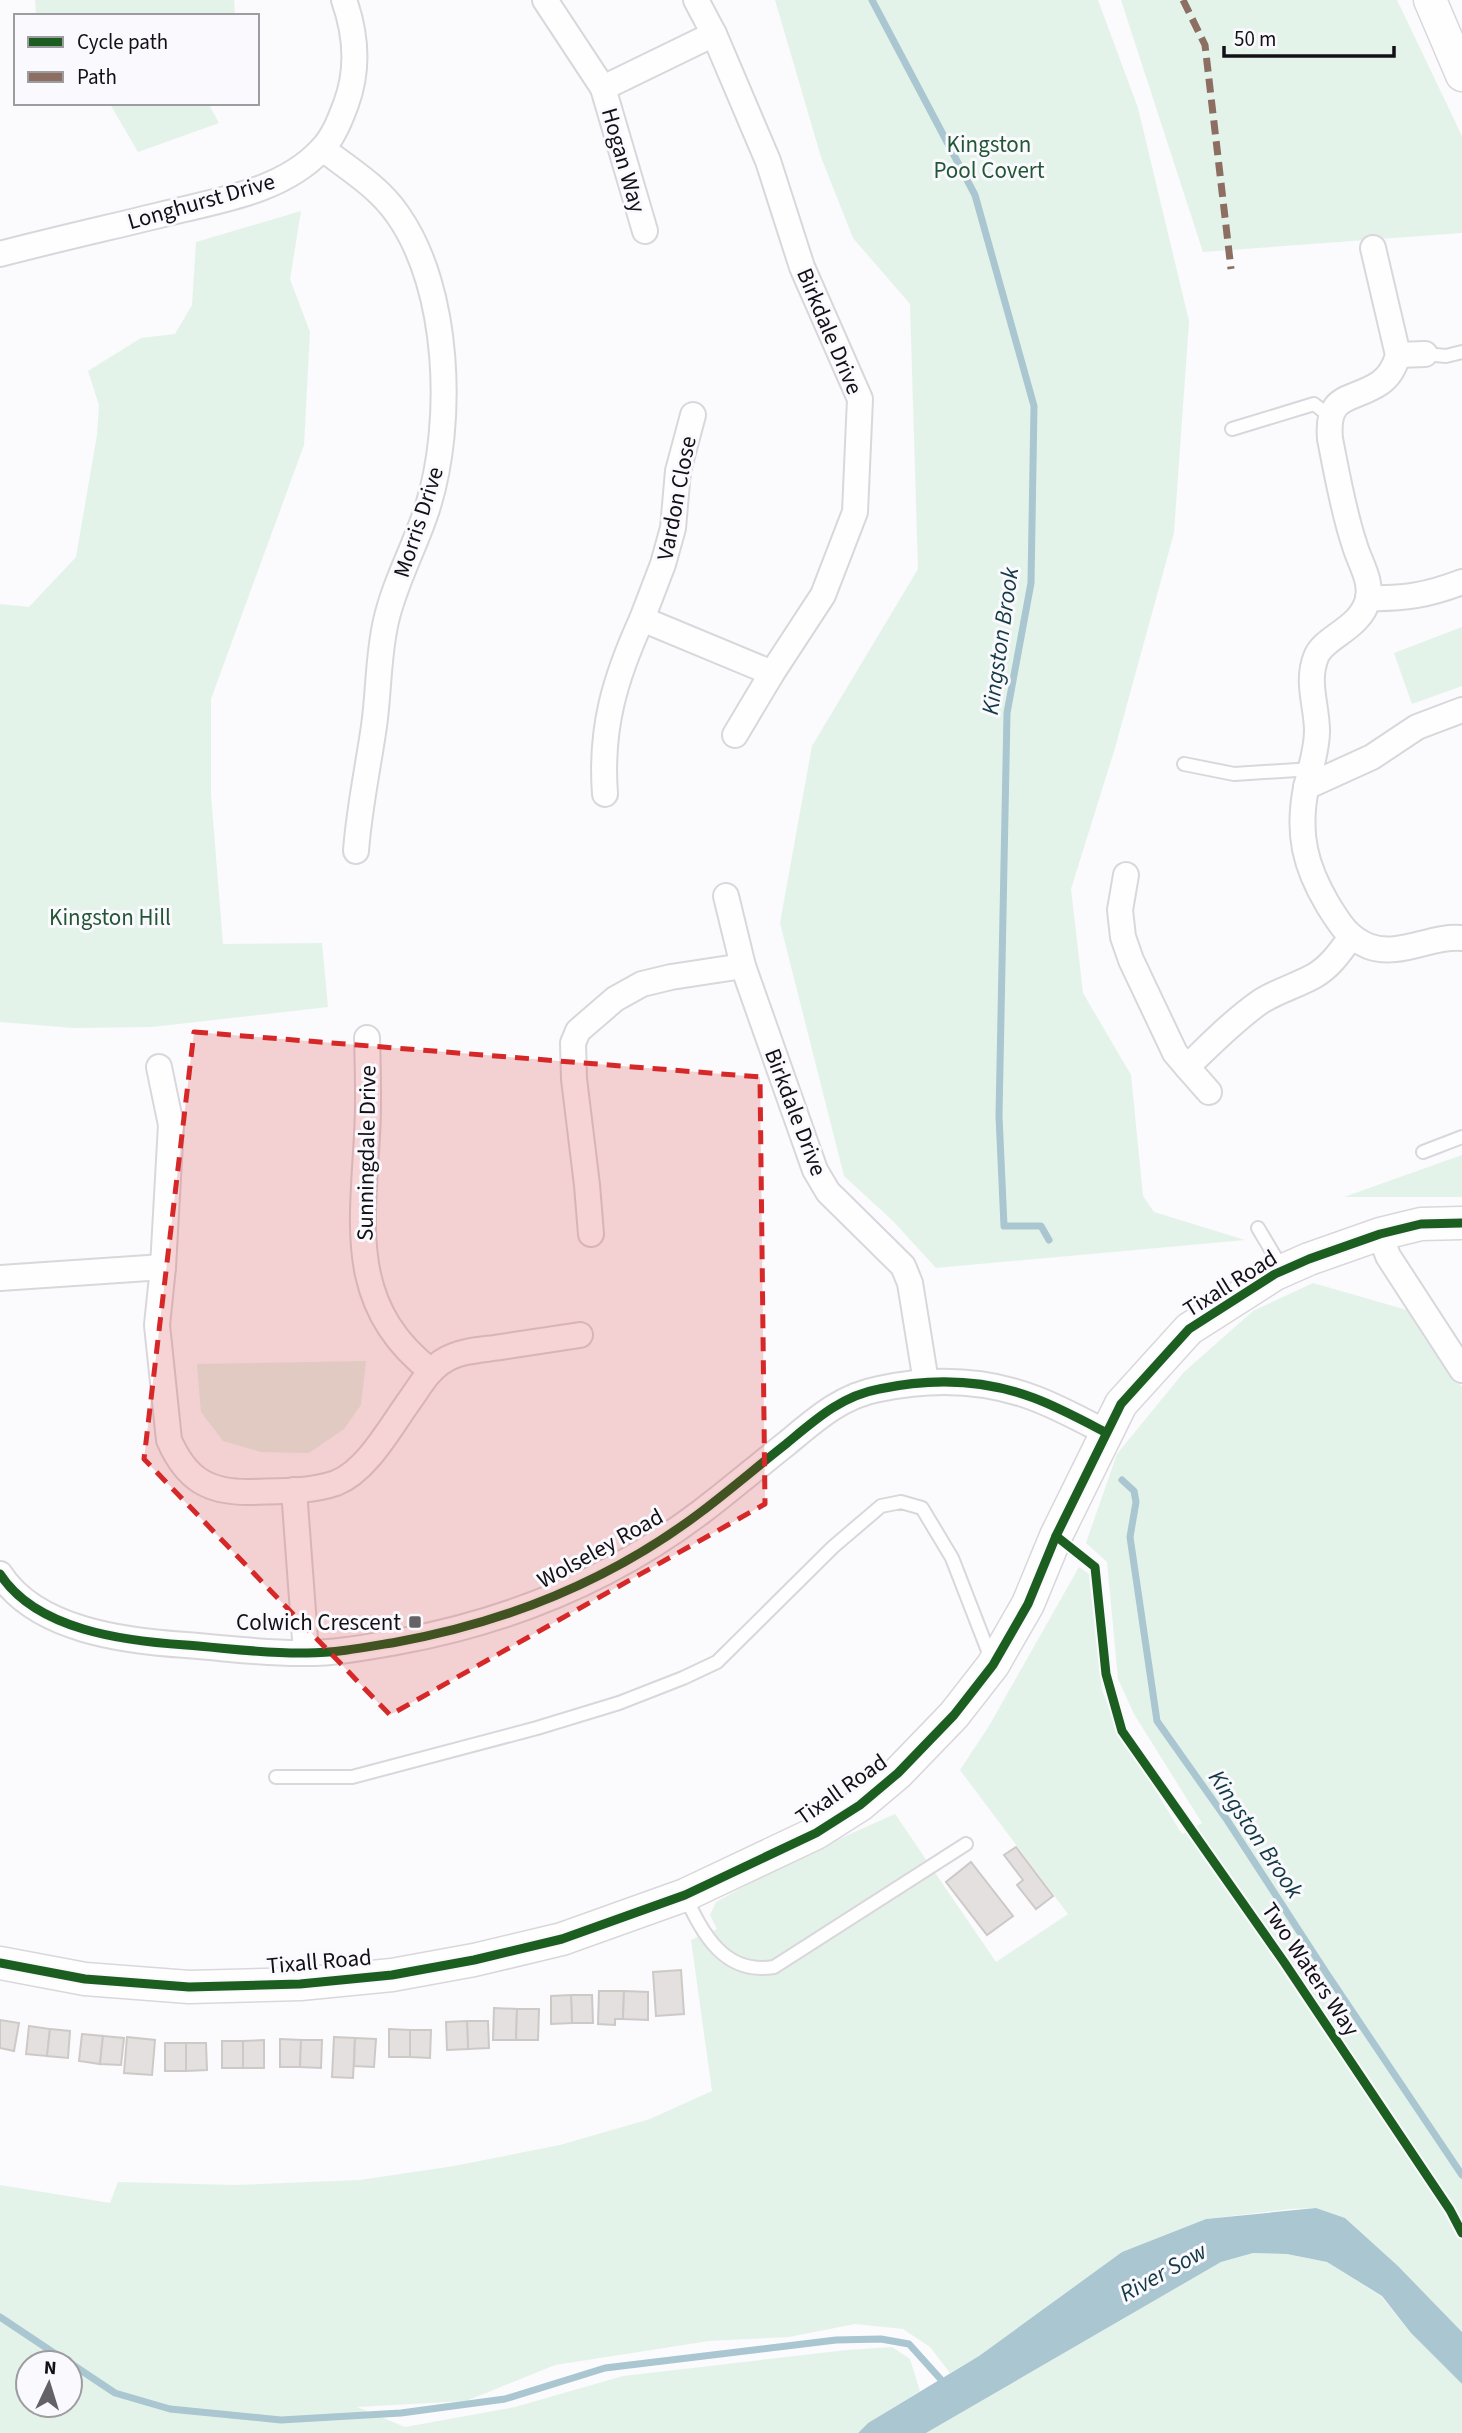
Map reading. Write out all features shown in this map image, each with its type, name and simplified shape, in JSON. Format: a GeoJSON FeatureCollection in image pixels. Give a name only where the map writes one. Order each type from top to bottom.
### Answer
{"type":"FeatureCollection","features":[{"type":"Feature","properties":{"kind":"street","name":"Longhurst Drive"},"geometry":{"type":"LineString","coordinates":[[0,254],[223,200],[292,174],[323,149],[341,118],[349,96],[354,73],[354,34],[344,0]]}},
{"type":"Feature","properties":{"kind":"street","name":"Hogan Way"},"geometry":{"type":"LineString","coordinates":[[545,0],[603,88],[645,232]]}},
{"type":"Feature","properties":{"kind":"street","name":"Birkdale Drive"},"geometry":{"type":"LineString","coordinates":[[696,0],[715,34],[768,160],[802,267],[860,400],[855,512],[823,595],[735,735]]}},
{"type":"Feature","properties":{"kind":"street"},"geometry":{"type":"LineString","coordinates":[[1430,0],[1462,75]]}},
{"type":"Feature","properties":{"kind":"street","name":"Hogan Way"},"geometry":{"type":"LineString","coordinates":[[603,88],[715,34]]}},
{"type":"Feature","properties":{"kind":"street","name":"Morris Drive"},"geometry":{"type":"LineString","coordinates":[[323,149],[378,192],[397,212],[409,232],[428,279],[438,318],[443,365],[442,447],[428,506],[395,590],[386,621],[374,724],[358,819],[356,851]]}},
{"type":"Feature","properties":{"kind":"street"},"geometry":{"type":"LineString","coordinates":[[1373,248],[1398,355],[1394,369],[1381,383],[1351,395],[1336,407],[1328,423],[1353,543],[1369,582],[1368,598],[1363,612],[1317,654],[1312,672],[1311,690],[1317,730],[1301,820],[1303,850],[1317,886],[1339,926],[1351,937],[1370,947],[1390,950],[1462,938]]}},
{"type":"Feature","properties":{"kind":"street"},"geometry":{"type":"LineString","coordinates":[[1398,355],[1425,354]]}},
{"type":"Feature","properties":{"kind":"street","name":"Vardon Close"},"geometry":{"type":"LineString","coordinates":[[605,794],[602,763],[616,679],[663,564],[673,528],[678,471],[693,415]]}},
{"type":"Feature","properties":{"kind":"street"},"geometry":{"type":"LineString","coordinates":[[1368,598],[1423,596],[1462,582]]}},
{"type":"Feature","properties":{"kind":"street"},"geometry":{"type":"LineString","coordinates":[[642,619],[772,673]]}},
{"type":"Feature","properties":{"kind":"street"},"geometry":{"type":"LineString","coordinates":[[1309,778],[1372,757],[1417,727],[1462,710]]}},
{"type":"Feature","properties":{"kind":"street"},"geometry":{"type":"LineString","coordinates":[[1126,875],[1120,911],[1122,937],[1130,960],[1175,1053],[1209,1092]]}},
{"type":"Feature","properties":{"kind":"street","name":"Birkdale Drive"},"geometry":{"type":"LineString","coordinates":[[726,896],[743,966],[815,1170],[828,1192],[895,1255],[907,1273],[926,1382]]}},
{"type":"Feature","properties":{"kind":"street"},"geometry":{"type":"LineString","coordinates":[[1187,1067],[1260,1002],[1315,976],[1335,960],[1351,937]]}},
{"type":"Feature","properties":{"kind":"street"},"geometry":{"type":"LineString","coordinates":[[591,1234],[573,1079],[573,1043],[578,1031],[615,999],[642,984],[743,966]]}},
{"type":"Feature","properties":{"kind":"street","name":"Sunningdale Drive"},"geometry":{"type":"LineString","coordinates":[[367,1038],[368,1121],[361,1219],[363,1248],[369,1279],[379,1308],[394,1336],[413,1357],[431,1371]]}},
{"type":"Feature","properties":{"kind":"street"},"geometry":{"type":"LineString","coordinates":[[159,1067],[171,1125],[157,1325],[169,1440],[176,1456],[196,1480],[213,1488],[236,1492],[294,1490],[337,1482],[359,1467],[380,1443],[431,1371],[443,1361],[462,1352],[580,1335]]}},
{"type":"Feature","properties":{"kind":"street","name":"Tixall Road"},"geometry":{"type":"LineString","coordinates":[[0,1963],[85,1979],[176,1986],[300,1984],[392,1975],[474,1960],[562,1939],[685,1895],[816,1833],[860,1805],[898,1773],[933,1739],[993,1665],[1028,1604],[1056,1536],[1121,1404],[1189,1329],[1283,1270],[1380,1234],[1421,1224],[1462,1223]]}},
{"type":"Feature","properties":{"kind":"street"},"geometry":{"type":"LineString","coordinates":[[1380,1234],[1388,1256],[1462,1370]]}},
{"type":"Feature","properties":{"kind":"street"},"geometry":{"type":"LineString","coordinates":[[0,1278],[163,1267]]}},
{"type":"Feature","properties":{"kind":"street","name":"Wolseley Road"},"geometry":{"type":"LineString","coordinates":[[0,1574],[17,1595],[56,1620],[114,1636],[174,1644],[306,1653],[360,1649],[427,1637],[530,1608],[587,1582],[639,1553],[700,1513],[834,1405],[878,1389],[926,1382],[978,1383],[1035,1398],[1105,1432]]}},
{"type":"Feature","properties":{"kind":"street"},"geometry":{"type":"LineString","coordinates":[[294,1490],[306,1653]]}},
{"type":"Feature","properties":{"kind":"lane"},"geometry":{"type":"LineString","coordinates":[[1425,354],[1446,356],[1462,352]]}},
{"type":"Feature","properties":{"kind":"lane"},"geometry":{"type":"LineString","coordinates":[[1232,429],[1314,404],[1331,417]]}},
{"type":"Feature","properties":{"kind":"lane"},"geometry":{"type":"LineString","coordinates":[[1184,764],[1234,774],[1309,778]]}},
{"type":"Feature","properties":{"kind":"lane"},"geometry":{"type":"LineString","coordinates":[[1423,1152],[1462,1137]]}},
{"type":"Feature","properties":{"kind":"lane"},"geometry":{"type":"LineString","coordinates":[[1258,1228],[1283,1270]]}},
{"type":"Feature","properties":{"kind":"lane"},"geometry":{"type":"LineString","coordinates":[[276,1777],[352,1777],[537,1728],[619,1703],[683,1678],[717,1662],[746,1636],[833,1546],[881,1506],[901,1502],[922,1508],[952,1558],[993,1665]]}},
{"type":"Feature","properties":{"kind":"lane"},"geometry":{"type":"LineString","coordinates":[[685,1895],[704,1935],[721,1952],[741,1965],[760,1970],[774,1967],[966,1844]]}},
{"type":"Feature","properties":{"kind":"highlighted area"},"geometry":{"type":"Polygon","coordinates":[[[194,1032],[760,1077],[765,1504],[390,1715],[144,1459],[194,1032]]]}},
{"type":"Feature","properties":{"kind":"green space"},"geometry":{"type":"Polygon","coordinates":[[[35,0],[234,0],[235,14],[36,14],[35,0]]]}},
{"type":"Feature","properties":{"kind":"green space","name":"Kingston Pool Covert"},"geometry":{"type":"Polygon","coordinates":[[[775,0],[1098,0],[1138,108],[1189,321],[1174,533],[1115,748],[1071,889],[1083,993],[1131,1075],[1143,1196],[1154,1212],[1245,1240],[936,1268],[893,1221],[844,1176],[780,923],[812,746],[918,569],[910,304],[853,238],[821,157],[775,0]]]}},
{"type":"Feature","properties":{"kind":"green space"},"geometry":{"type":"Polygon","coordinates":[[[1121,0],[1397,0],[1462,136],[1462,233],[1203,252],[1121,0]]]}},
{"type":"Feature","properties":{"kind":"green space"},"geometry":{"type":"Polygon","coordinates":[[[111,105],[209,105],[219,123],[138,152],[111,105]]]}},
{"type":"Feature","properties":{"kind":"green space","name":"Kingston Hill"},"geometry":{"type":"Polygon","coordinates":[[[301,211],[290,279],[310,332],[304,445],[211,699],[211,795],[223,944],[322,943],[328,1007],[152,1027],[74,1028],[0,1022],[0,604],[29,607],[76,557],[97,435],[99,405],[88,371],[141,338],[175,334],[192,305],[196,242],[301,211]]]}},
{"type":"Feature","properties":{"kind":"green space"},"geometry":{"type":"Polygon","coordinates":[[[1462,627],[1462,686],[1412,704],[1394,653],[1462,627]]]}},
{"type":"Feature","properties":{"kind":"green space"},"geometry":{"type":"Polygon","coordinates":[[[1462,1155],[1462,1197],[1344,1197],[1462,1155]]]}},
{"type":"Feature","properties":{"kind":"green space"},"geometry":{"type":"Polygon","coordinates":[[[1313,1283],[1407,1310],[1462,1387],[1462,2332],[1398,2266],[1345,2218],[1316,2208],[1290,2209],[1206,2219],[1122,2252],[979,2356],[950,2373],[930,2347],[903,2329],[855,2324],[789,2337],[709,2341],[555,2365],[466,2401],[357,2407],[405,2427],[515,2407],[623,2376],[892,2347],[910,2359],[920,2391],[868,2423],[858,2433],[0,2433],[0,2185],[110,2203],[118,2182],[236,2185],[360,2180],[454,2166],[560,2145],[650,2119],[712,2091],[691,1940],[717,1929],[710,1915],[716,1902],[794,1859],[895,1814],[996,1962],[1068,1914],[960,1770],[989,1726],[1079,1567],[1089,1574],[1102,1690],[1115,1723],[1182,1834],[1202,1823],[1134,1714],[1118,1679],[1107,1562],[1086,1543],[1117,1454],[1184,1372],[1253,1311],[1313,1283]]]}},
{"type":"Feature","properties":{"kind":"green space"},"geometry":{"type":"Polygon","coordinates":[[[366,1361],[361,1405],[344,1429],[309,1453],[261,1452],[223,1441],[201,1412],[197,1364],[366,1361]]]}},
{"type":"Feature","properties":{"kind":"green space"},"geometry":{"type":"Polygon","coordinates":[[[1253,2253],[1287,2254],[1327,2262],[1381,2296],[1411,2333],[1462,2384],[1462,2433],[926,2433],[1221,2262],[1253,2253]]]}},
{"type":"Feature","properties":{"kind":"water","name":"River Sow"},"geometry":{"type":"Polygon","coordinates":[[[1316,2208],[1345,2218],[1398,2266],[1462,2332],[1462,2384],[1411,2333],[1382,2296],[1327,2262],[1287,2254],[1253,2253],[1221,2262],[926,2433],[858,2433],[868,2423],[979,2356],[1122,2252],[1206,2219],[1316,2208]]]}},
{"type":"Feature","properties":{"kind":"building"},"geometry":{"type":"Polygon","coordinates":[[[1016,1847],[1053,1896],[1036,1909],[1017,1885],[1023,1880],[1004,1855],[1016,1847]]]}},
{"type":"Feature","properties":{"kind":"building"},"geometry":{"type":"Polygon","coordinates":[[[971,1862],[1013,1916],[987,1935],[946,1882],[971,1862]]]}},
{"type":"Feature","properties":{"kind":"building"},"geometry":{"type":"Polygon","coordinates":[[[681,1970],[684,2014],[656,2016],[653,1972],[681,1970]]]}},
{"type":"Feature","properties":{"kind":"building"},"geometry":{"type":"Polygon","coordinates":[[[599,1991],[624,1991],[623,2019],[615,2019],[615,2025],[598,2024],[599,1991]]]}},
{"type":"Feature","properties":{"kind":"building"},"geometry":{"type":"Polygon","coordinates":[[[624,1991],[648,1992],[648,2020],[623,2019],[624,1991]]]}},
{"type":"Feature","properties":{"kind":"building"},"geometry":{"type":"Polygon","coordinates":[[[571,1995],[592,1995],[593,2023],[572,2023],[571,1995]]]}},
{"type":"Feature","properties":{"kind":"building"},"geometry":{"type":"Polygon","coordinates":[[[571,1995],[572,2023],[551,2024],[551,1996],[571,1995]]]}},
{"type":"Feature","properties":{"kind":"building"},"geometry":{"type":"Polygon","coordinates":[[[494,2008],[517,2009],[516,2040],[493,2040],[494,2008]]]}},
{"type":"Feature","properties":{"kind":"building"},"geometry":{"type":"Polygon","coordinates":[[[517,2009],[539,2009],[538,2040],[516,2040],[517,2009]]]}},
{"type":"Feature","properties":{"kind":"building"},"geometry":{"type":"Polygon","coordinates":[[[0,2020],[19,2023],[14,2051],[0,2048],[0,2020]]]}},
{"type":"Feature","properties":{"kind":"building"},"geometry":{"type":"Polygon","coordinates":[[[467,2021],[488,2021],[489,2048],[468,2049],[467,2021]]]}},
{"type":"Feature","properties":{"kind":"building"},"geometry":{"type":"Polygon","coordinates":[[[467,2021],[468,2049],[447,2050],[446,2022],[467,2021]]]}},
{"type":"Feature","properties":{"kind":"building"},"geometry":{"type":"Polygon","coordinates":[[[29,2026],[50,2029],[47,2056],[26,2054],[29,2026]]]}},
{"type":"Feature","properties":{"kind":"building"},"geometry":{"type":"Polygon","coordinates":[[[50,2029],[70,2031],[68,2058],[47,2056],[50,2029]]]}},
{"type":"Feature","properties":{"kind":"building"},"geometry":{"type":"Polygon","coordinates":[[[389,2029],[410,2030],[410,2057],[389,2057],[389,2029]]]}},
{"type":"Feature","properties":{"kind":"building"},"geometry":{"type":"Polygon","coordinates":[[[410,2030],[431,2030],[430,2058],[410,2057],[410,2030]]]}},
{"type":"Feature","properties":{"kind":"building"},"geometry":{"type":"Polygon","coordinates":[[[82,2034],[103,2036],[100,2064],[79,2061],[82,2034]]]}},
{"type":"Feature","properties":{"kind":"building"},"geometry":{"type":"Polygon","coordinates":[[[103,2036],[124,2038],[121,2065],[100,2064],[103,2036]]]}},
{"type":"Feature","properties":{"kind":"building"},"geometry":{"type":"Polygon","coordinates":[[[127,2037],[155,2040],[152,2075],[124,2073],[127,2037]]]}},
{"type":"Feature","properties":{"kind":"building"},"geometry":{"type":"Polygon","coordinates":[[[334,2037],[355,2038],[353,2078],[332,2077],[334,2037]]]}},
{"type":"Feature","properties":{"kind":"building"},"geometry":{"type":"Polygon","coordinates":[[[355,2038],[376,2039],[374,2067],[354,2066],[355,2038]]]}},
{"type":"Feature","properties":{"kind":"building"},"geometry":{"type":"Polygon","coordinates":[[[280,2039],[301,2040],[300,2067],[280,2067],[280,2039]]]}},
{"type":"Feature","properties":{"kind":"building"},"geometry":{"type":"Polygon","coordinates":[[[264,2040],[264,2068],[243,2068],[243,2041],[264,2040]]]}},
{"type":"Feature","properties":{"kind":"building"},"geometry":{"type":"Polygon","coordinates":[[[301,2040],[322,2040],[321,2068],[300,2067],[301,2040]]]}},
{"type":"Feature","properties":{"kind":"building"},"geometry":{"type":"Polygon","coordinates":[[[222,2041],[243,2041],[243,2068],[222,2068],[222,2041]]]}},
{"type":"Feature","properties":{"kind":"building"},"geometry":{"type":"Polygon","coordinates":[[[165,2043],[186,2043],[186,2071],[165,2071],[165,2043]]]}},
{"type":"Feature","properties":{"kind":"building"},"geometry":{"type":"Polygon","coordinates":[[[186,2043],[206,2043],[207,2070],[186,2071],[186,2043]]]}},
{"type":"Feature","properties":{"kind":"waterway","name":"Kingston Brook"},"geometry":{"type":"LineString","coordinates":[[872,0],[975,195],[1034,406],[1031,583],[1007,713],[999,1116],[1004,1226],[1041,1226],[1049,1240]]}},
{"type":"Feature","properties":{"kind":"waterway","name":"Kingston Brook"},"geometry":{"type":"LineString","coordinates":[[1122,1480],[1134,1491],[1136,1502],[1130,1537],[1157,1721],[1227,1820],[1462,2175]]}},
{"type":"Feature","properties":{"kind":"waterway"},"geometry":{"type":"LineString","coordinates":[[0,2317],[48,2349]]}},
{"type":"Feature","properties":{"kind":"waterway"},"geometry":{"type":"LineString","coordinates":[[84,2372],[115,2393],[170,2409],[281,2420],[401,2413],[505,2399],[605,2368],[836,2340],[881,2339],[909,2344],[945,2384]]}},
{"type":"Feature","properties":{"kind":"marked path"},"geometry":{"type":"LineString","coordinates":[[1183,0],[1205,45],[1231,269]]}},
{"type":"Feature","properties":{"kind":"cycle path"},"geometry":{"type":"LineString","coordinates":[[0,1963],[85,1979],[189,1987],[300,1984],[392,1975],[474,1960],[562,1939],[685,1895],[816,1833],[860,1805],[898,1773],[954,1715],[993,1665],[1028,1604],[1056,1536],[1121,1404],[1189,1329],[1275,1274],[1309,1259],[1380,1234],[1421,1224],[1462,1223]]}},
{"type":"Feature","properties":{"kind":"cycle path"},"geometry":{"type":"LineString","coordinates":[[0,1574],[16,1593],[36,1608],[58,1620],[109,1636],[262,1652],[341,1651],[397,1642],[478,1623],[518,1610],[594,1578],[667,1536],[712,1504],[818,1418],[865,1392],[899,1385],[938,1382],[996,1387],[1043,1402],[1105,1432]]}},
{"type":"Feature","properties":{"kind":"cycle path","name":"Two Waters Way"},"geometry":{"type":"LineString","coordinates":[[1056,1536],[1095,1567],[1106,1674],[1122,1731],[1284,1962],[1450,2210],[1462,2233]]}},
{"type":"Feature","properties":{"kind":"place","name":"Colwich Crescent"},"geometry":{"type":"Point","coordinates":[415,1622]}}]}
